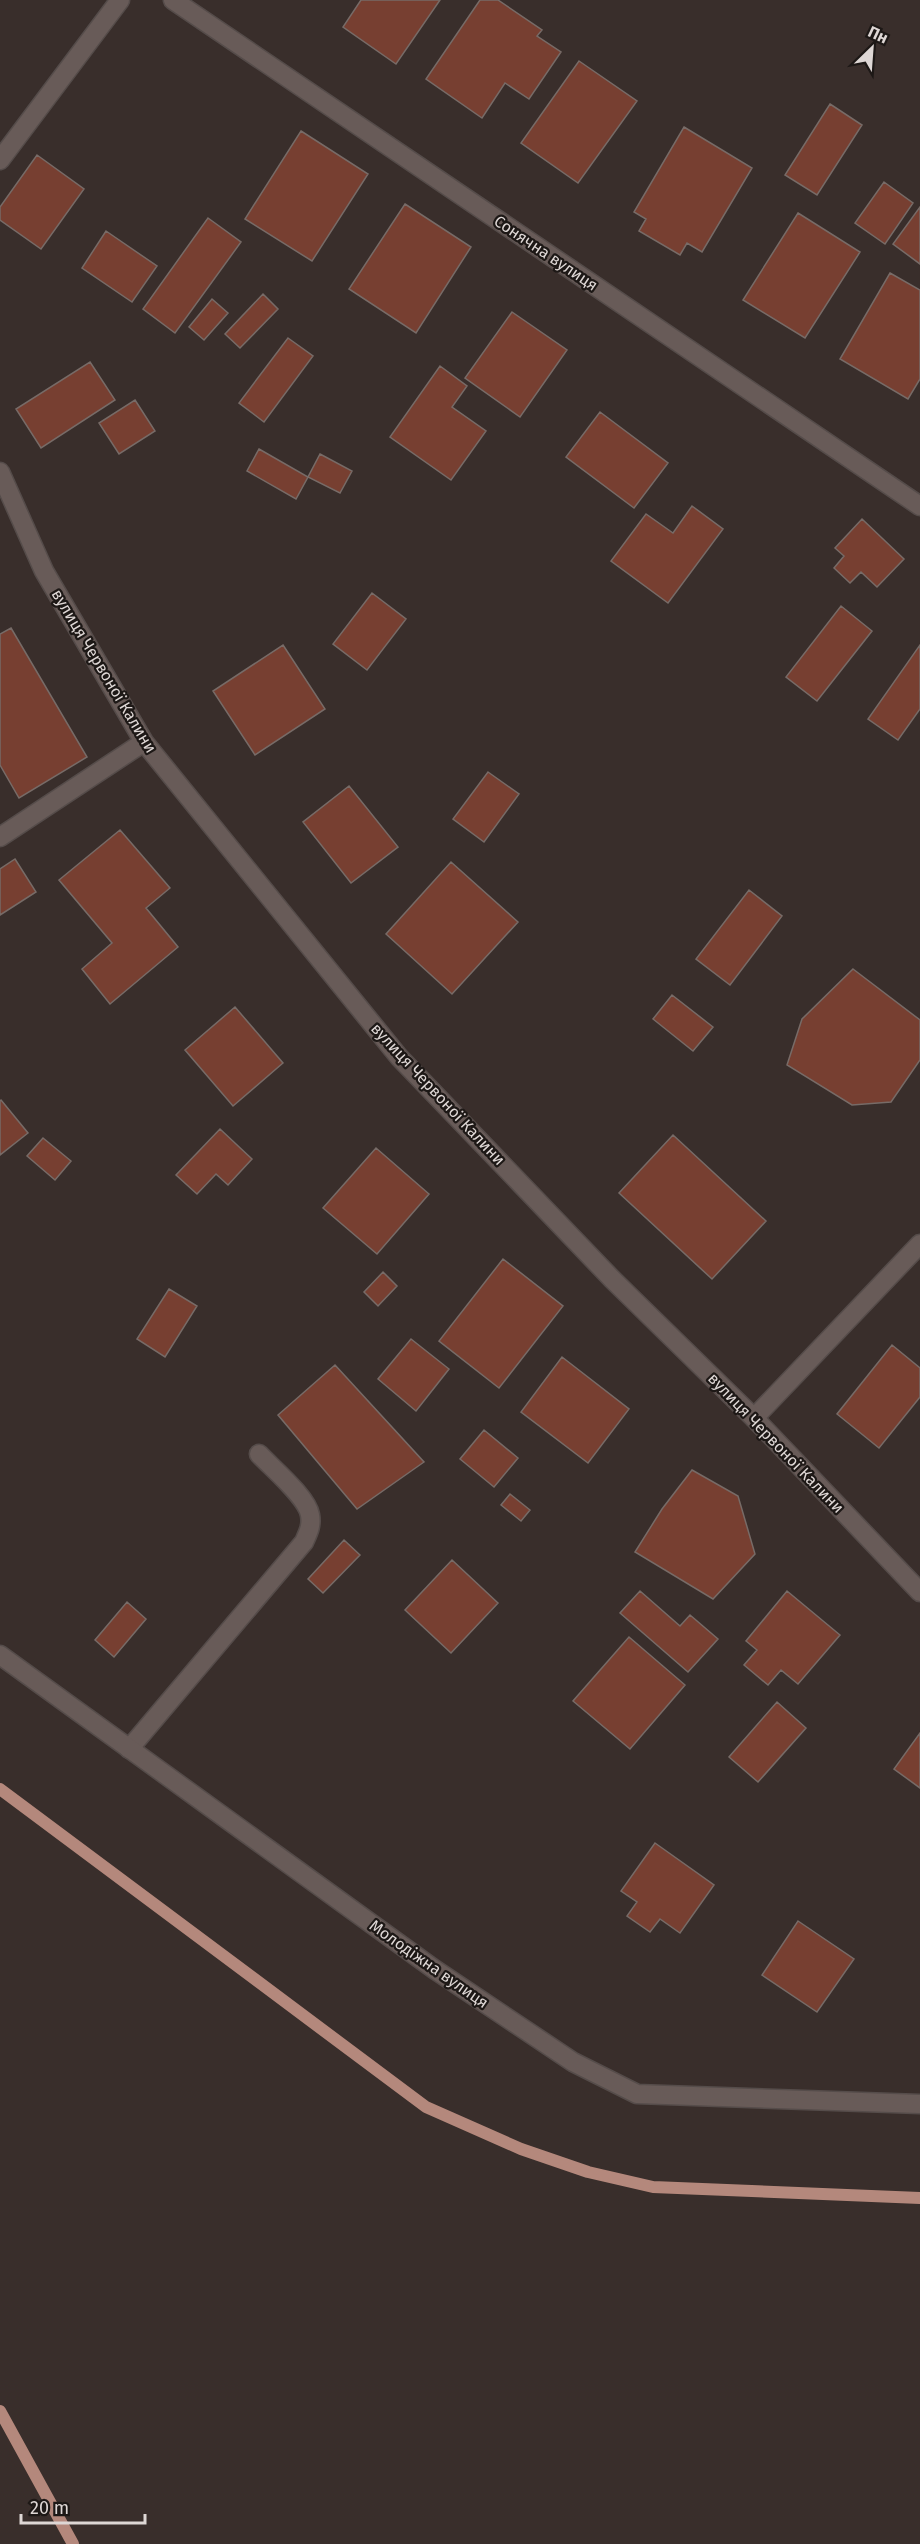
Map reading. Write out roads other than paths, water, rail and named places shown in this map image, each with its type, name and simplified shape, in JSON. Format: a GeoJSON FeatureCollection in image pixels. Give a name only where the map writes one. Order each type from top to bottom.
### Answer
{"type":"FeatureCollection","features":[{"type":"Feature","properties":{"kind":"street"},"geometry":{"type":"LineString","coordinates":[[0,160],[120,0]]}},
{"type":"Feature","properties":{"kind":"street","name":"Сонячна вулиця"},"geometry":{"type":"LineString","coordinates":[[173,0],[920,506]]}},
{"type":"Feature","properties":{"kind":"street","name":"вулиця Червоної Калини"},"geometry":{"type":"LineString","coordinates":[[0,472],[44,571],[144,742],[399,1057],[612,1279],[754,1418],[920,1592]]}},
{"type":"Feature","properties":{"kind":"street"},"geometry":{"type":"LineString","coordinates":[[0,837],[144,742]]}},
{"type":"Feature","properties":{"kind":"street"},"geometry":{"type":"LineString","coordinates":[[754,1418],[920,1244]]}},
{"type":"Feature","properties":{"kind":"street"},"geometry":{"type":"LineString","coordinates":[[129,1749],[304,1542],[311,1528],[310,1514],[303,1500],[259,1454]]}},
{"type":"Feature","properties":{"kind":"street","name":"Молодіжна вулиця"},"geometry":{"type":"LineString","coordinates":[[0,1655],[434,1969],[573,2062],[637,2094],[920,2104]]}},
{"type":"Feature","properties":{"kind":"waterway"},"geometry":{"type":"LineString","coordinates":[[0,1789],[426,2107],[521,2149],[588,2172],[653,2187],[920,2198]]}},
{"type":"Feature","properties":{"kind":"waterway"},"geometry":{"type":"LineString","coordinates":[[0,2411],[73,2544]]}}]}
